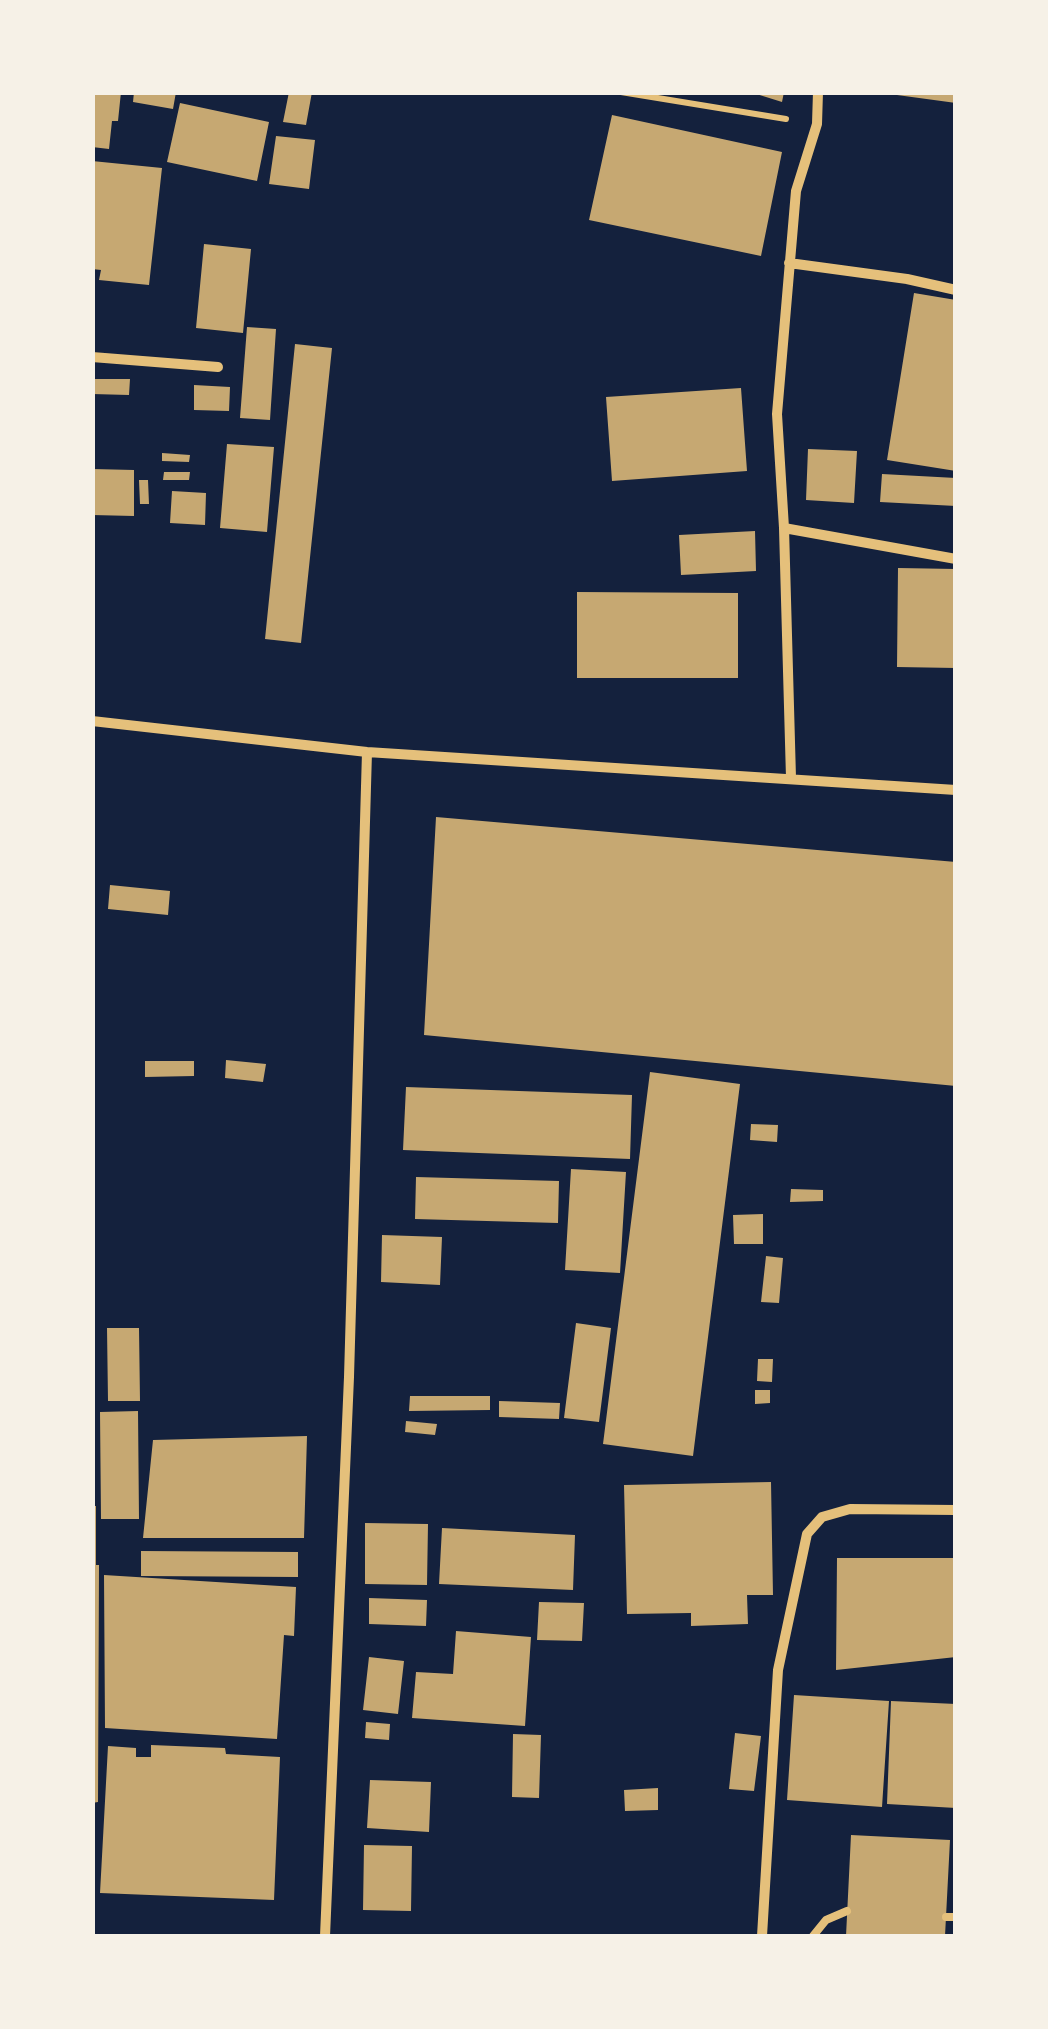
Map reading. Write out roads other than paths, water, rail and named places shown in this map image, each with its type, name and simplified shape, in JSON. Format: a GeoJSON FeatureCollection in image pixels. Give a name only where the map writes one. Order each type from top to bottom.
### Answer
{"type":"FeatureCollection","features":[{"type":"Feature","properties":{"kind":"street"},"geometry":{"type":"LineString","coordinates":[[791,778],[777,414],[796,191],[817,124],[818,92]]}},
{"type":"Feature","properties":{"kind":"street"},"geometry":{"type":"LineString","coordinates":[[789,263],[907,279],[956,290]]}},
{"type":"Feature","properties":{"kind":"street"},"geometry":{"type":"LineString","coordinates":[[92,357],[218,367]]}},
{"type":"Feature","properties":{"kind":"street"},"geometry":{"type":"LineString","coordinates":[[784,528],[956,559]]}},
{"type":"Feature","properties":{"kind":"street"},"geometry":{"type":"LineString","coordinates":[[92,721],[367,752],[956,790]]}},
{"type":"Feature","properties":{"kind":"street"},"geometry":{"type":"LineString","coordinates":[[325,1936],[348,1376],[367,752]]}},
{"type":"Feature","properties":{"kind":"street"},"geometry":{"type":"LineString","coordinates":[[762,1936],[778,1670],[806,1534],[822,1517],[850,1508],[956,1510]]}},
{"type":"Feature","properties":{"kind":"lane"},"geometry":{"type":"LineString","coordinates":[[814,1936],[826,1920],[847,1911]]}}]}
